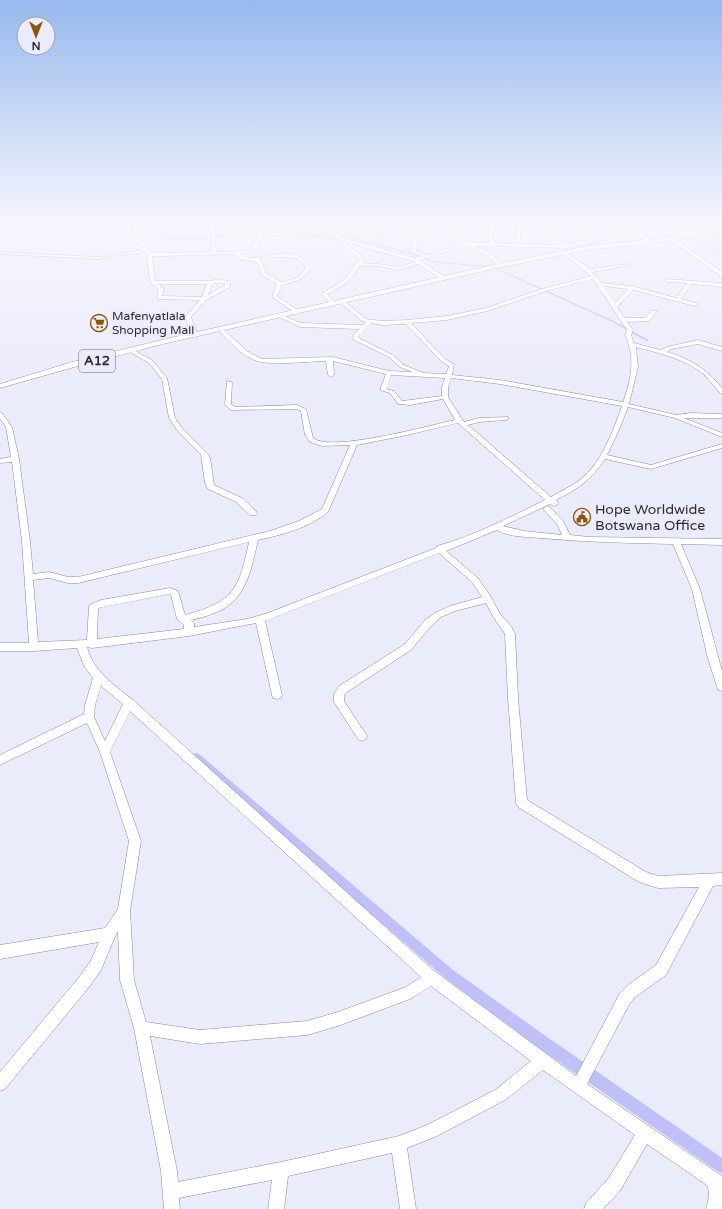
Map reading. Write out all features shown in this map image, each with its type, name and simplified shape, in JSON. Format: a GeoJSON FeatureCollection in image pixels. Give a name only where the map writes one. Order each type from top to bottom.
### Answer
{"type":"FeatureCollection","features":[{"type":"Feature","properties":{"kind":"main road","name":"A12"},"geometry":{"type":"LineString","coordinates":[[0,387],[75,364],[441,278]]}},
{"type":"Feature","properties":{"kind":"main road","name":"A12"},"geometry":{"type":"LineString","coordinates":[[0,387],[195,335]]}},
{"type":"Feature","properties":{"kind":"street"},"geometry":{"type":"LineString","coordinates":[[152,278],[153,282],[162,289],[159,298],[204,299],[228,286],[227,282],[223,281],[210,283],[153,282]]}},
{"type":"Feature","properties":{"kind":"street"},"geometry":{"type":"LineString","coordinates":[[271,278],[280,284]]}},
{"type":"Feature","properties":{"kind":"street"},"geometry":{"type":"LineString","coordinates":[[297,312],[274,296],[280,284],[299,278]]}},
{"type":"Feature","properties":{"kind":"street"},"geometry":{"type":"LineString","coordinates":[[334,304],[324,294],[342,284],[347,278]]}},
{"type":"Feature","properties":{"kind":"street"},"geometry":{"type":"LineString","coordinates":[[343,302],[361,318],[370,321],[407,322],[447,318],[486,310],[586,278]]}},
{"type":"Feature","properties":{"kind":"street"},"geometry":{"type":"LineString","coordinates":[[500,528],[591,482],[605,457],[613,451],[624,423],[622,414],[626,405],[634,372],[633,344],[624,320],[596,278]]}},
{"type":"Feature","properties":{"kind":"street"},"geometry":{"type":"LineString","coordinates":[[667,280],[722,285]]}},
{"type":"Feature","properties":{"kind":"street"},"geometry":{"type":"LineString","coordinates":[[677,300],[691,282]]}},
{"type":"Feature","properties":{"kind":"street"},"geometry":{"type":"LineString","coordinates":[[195,335],[188,317],[196,310],[204,299],[210,283]]}},
{"type":"Feature","properties":{"kind":"street"},"geometry":{"type":"LineString","coordinates":[[600,284],[632,288],[696,304]]}},
{"type":"Feature","properties":{"kind":"street"},"geometry":{"type":"LineString","coordinates":[[615,306],[632,288]]}},
{"type":"Feature","properties":{"kind":"street"},"geometry":{"type":"LineString","coordinates":[[624,320],[648,320],[654,311]]}},
{"type":"Feature","properties":{"kind":"street"},"geometry":{"type":"LineString","coordinates":[[280,316],[300,325],[364,327]]}},
{"type":"Feature","properties":{"kind":"street"},"geometry":{"type":"LineString","coordinates":[[370,321],[355,336],[356,339],[391,356],[402,366],[425,375]]}},
{"type":"Feature","properties":{"kind":"street"},"geometry":{"type":"LineString","coordinates":[[407,322],[443,360],[452,365],[445,387],[445,397],[462,422],[553,502]]}},
{"type":"Feature","properties":{"kind":"street"},"geometry":{"type":"LineString","coordinates":[[221,330],[257,360],[329,359],[389,373],[448,376],[500,382],[626,405],[677,417],[722,435]]}},
{"type":"Feature","properties":{"kind":"street"},"geometry":{"type":"LineString","coordinates":[[662,352],[668,348],[698,342],[722,350]]}},
{"type":"Feature","properties":{"kind":"street"},"geometry":{"type":"LineString","coordinates":[[633,344],[662,352],[697,367],[722,392]]}},
{"type":"Feature","properties":{"kind":"street"},"geometry":{"type":"LineString","coordinates":[[132,351],[151,362],[165,380],[172,418],[179,429],[204,454],[211,487],[239,500],[253,513]]}},
{"type":"Feature","properties":{"kind":"street"},"geometry":{"type":"LineString","coordinates":[[329,359],[331,374]]}},
{"type":"Feature","properties":{"kind":"street"},"geometry":{"type":"LineString","coordinates":[[389,373],[383,390],[392,392],[400,403],[410,403],[445,397]]}},
{"type":"Feature","properties":{"kind":"street"},"geometry":{"type":"LineString","coordinates":[[229,382],[228,405],[230,407],[238,409],[301,408],[305,411],[309,436],[314,442],[322,444],[354,444],[462,422],[506,418]]}},
{"type":"Feature","properties":{"kind":"street"},"geometry":{"type":"LineString","coordinates":[[0,414],[9,427],[15,459],[26,541],[34,647]]}},
{"type":"Feature","properties":{"kind":"street"},"geometry":{"type":"LineString","coordinates":[[677,417],[691,414],[722,416]]}},
{"type":"Feature","properties":{"kind":"street"},"geometry":{"type":"LineString","coordinates":[[29,578],[48,575],[68,580],[78,580],[283,531],[322,513],[325,510],[354,444]]}},
{"type":"Feature","properties":{"kind":"street"},"geometry":{"type":"LineString","coordinates":[[605,457],[651,467],[722,446]]}},
{"type":"Feature","properties":{"kind":"street"},"geometry":{"type":"LineString","coordinates":[[0,461],[15,459]]}},
{"type":"Feature","properties":{"kind":"street"},"geometry":{"type":"LineString","coordinates":[[0,647],[34,647],[145,639],[260,619],[359,580],[384,578],[442,551],[546,509],[553,502]]}},
{"type":"Feature","properties":{"kind":"street"},"geometry":{"type":"LineString","coordinates":[[546,509],[560,523],[567,537]]}},
{"type":"Feature","properties":{"kind":"street"},"geometry":{"type":"LineString","coordinates":[[500,528],[529,534],[582,538],[589,540],[615,538],[722,541]]}},
{"type":"Feature","properties":{"kind":"street"},"geometry":{"type":"LineString","coordinates":[[182,619],[222,605],[233,596],[244,576],[254,538]]}},
{"type":"Feature","properties":{"kind":"street"},"geometry":{"type":"LineString","coordinates":[[663,539],[676,542],[722,541]]}},
{"type":"Feature","properties":{"kind":"street"},"geometry":{"type":"LineString","coordinates":[[676,542],[696,589],[712,655],[722,687]]}},
{"type":"Feature","properties":{"kind":"street"},"geometry":{"type":"LineString","coordinates":[[442,551],[474,580],[510,634],[513,698],[522,803],[643,878],[658,882],[716,880]]}},
{"type":"Feature","properties":{"kind":"street"},"geometry":{"type":"LineString","coordinates":[[189,632],[189,623],[182,619],[175,593],[170,591],[101,603],[93,608],[84,660],[98,678],[129,703],[430,976],[542,1061],[645,1133],[717,1196]]}},
{"type":"Feature","properties":{"kind":"street"},"geometry":{"type":"LineString","coordinates":[[362,736],[339,702],[339,694],[343,689],[408,647],[428,623],[438,615],[453,608],[488,599]]}},
{"type":"Feature","properties":{"kind":"street"},"geometry":{"type":"LineString","coordinates":[[260,619],[277,694]]}},
{"type":"Feature","properties":{"kind":"street"},"geometry":{"type":"LineString","coordinates":[[98,678],[88,717],[105,752],[135,841],[124,911],[127,980],[141,1028],[164,1144],[172,1191],[172,1209]]}},
{"type":"Feature","properties":{"kind":"street"},"geometry":{"type":"LineString","coordinates":[[105,752],[129,703]]}},
{"type":"Feature","properties":{"kind":"street"},"geometry":{"type":"LineString","coordinates":[[0,760],[88,717]]}},
{"type":"Feature","properties":{"kind":"street"},"geometry":{"type":"LineString","coordinates":[[578,1087],[625,998],[630,991],[653,978],[661,970],[716,880]]}},
{"type":"Feature","properties":{"kind":"street"},"geometry":{"type":"LineString","coordinates":[[0,1084],[85,981],[96,965],[110,934],[124,911]]}},
{"type":"Feature","properties":{"kind":"street"},"geometry":{"type":"LineString","coordinates":[[0,952],[110,934]]}},
{"type":"Feature","properties":{"kind":"street"},"geometry":{"type":"LineString","coordinates":[[141,1028],[200,1037],[307,1028],[338,1019],[415,989],[426,982],[430,976]]}},
{"type":"Feature","properties":{"kind":"street"},"geometry":{"type":"LineString","coordinates":[[172,1191],[280,1170],[399,1144],[432,1131],[500,1095],[542,1061]]}},
{"type":"Feature","properties":{"kind":"street"},"geometry":{"type":"LineString","coordinates":[[592,1209],[614,1185],[645,1133]]}},
{"type":"Feature","properties":{"kind":"street"},"geometry":{"type":"LineString","coordinates":[[399,1144],[408,1209]]}},
{"type":"Feature","properties":{"kind":"street"},"geometry":{"type":"LineString","coordinates":[[276,1209],[280,1170]]}},
{"type":"Feature","properties":{"kind":"waterway"},"geometry":{"type":"LineString","coordinates":[[518,278],[612,321],[630,331]]}},
{"type":"Feature","properties":{"kind":"waterway"},"geometry":{"type":"LineString","coordinates":[[628,330],[647,340]]}},
{"type":"Feature","properties":{"kind":"waterway"},"geometry":{"type":"LineString","coordinates":[[196,757],[449,974],[542,1042],[722,1166]]}},
{"type":"Feature","properties":{"kind":"place","name":"Mafenyatlala Shopping Mall"},"geometry":{"type":"Point","coordinates":[99,323]}},
{"type":"Feature","properties":{"kind":"place","name":"Hope Worldwide Botswana Office"},"geometry":{"type":"Point","coordinates":[582,517]}}]}
